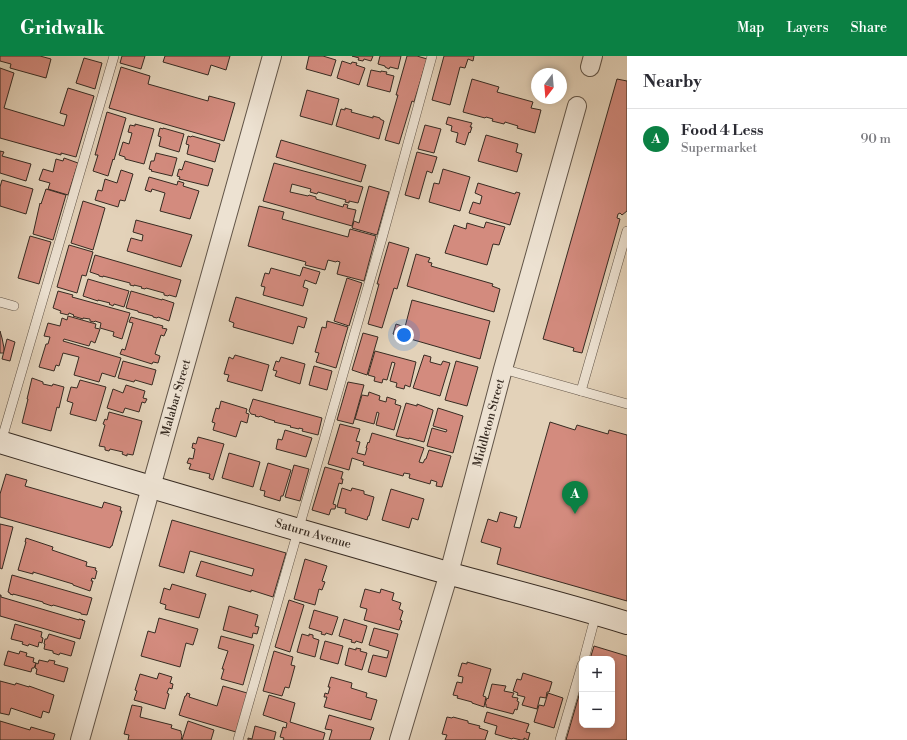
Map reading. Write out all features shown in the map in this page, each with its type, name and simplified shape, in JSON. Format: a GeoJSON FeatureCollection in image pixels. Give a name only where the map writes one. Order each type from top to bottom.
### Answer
{"type":"FeatureCollection","features":[{"type":"Feature","properties":{"kind":"street","name":"Malabar Street"},"geometry":{"type":"LineString","coordinates":[[80,740],[272,56]]}},
{"type":"Feature","properties":{"kind":"street","name":"Middleton Street"},"geometry":{"type":"LineString","coordinates":[[399,740],[449,573],[503,369],[577,106]]}},
{"type":"Feature","properties":{"kind":"street","name":"Saturn Avenue"},"geometry":{"type":"LineString","coordinates":[[0,444],[627,623]]}},
{"type":"Feature","properties":{"kind":"lane"},"geometry":{"type":"LineString","coordinates":[[0,444],[114,56]]}},
{"type":"Feature","properties":{"kind":"lane"},"geometry":{"type":"LineString","coordinates":[[238,740],[382,238],[432,56]]}},
{"type":"Feature","properties":{"kind":"lane"},"geometry":{"type":"LineString","coordinates":[[581,391],[627,231]]}},
{"type":"Feature","properties":{"kind":"lane"},"geometry":{"type":"LineString","coordinates":[[0,302],[14,306]]}},
{"type":"Feature","properties":{"kind":"lane"},"geometry":{"type":"LineString","coordinates":[[503,369],[627,404]]}},
{"type":"Feature","properties":{"kind":"lane"},"geometry":{"type":"LineString","coordinates":[[585,656],[596,614]]}},
{"type":"Feature","properties":{"kind":"lane"},"geometry":{"type":"LineString","coordinates":[[560,740],[579,675]]}},
{"type":"Feature","properties":{"kind":"building"},"geometry":{"type":"Polygon","coordinates":[[[0,56],[40,56],[51,59],[46,78],[10,68],[11,64],[0,61],[0,56]]]}},
{"type":"Feature","properties":{"kind":"building"},"geometry":{"type":"Polygon","coordinates":[[[122,56],[145,56],[141,69],[120,63],[122,56]]]}},
{"type":"Feature","properties":{"kind":"building"},"geometry":{"type":"Polygon","coordinates":[[[165,56],[230,56],[226,70],[211,65],[208,75],[163,62],[165,56]]]}},
{"type":"Feature","properties":{"kind":"building"},"geometry":{"type":"Polygon","coordinates":[[[309,56],[323,56],[336,60],[331,76],[306,69],[309,56]]]}},
{"type":"Feature","properties":{"kind":"building"},"geometry":{"type":"Polygon","coordinates":[[[352,56],[373,56],[371,61],[364,59],[363,61],[352,56]]]}},
{"type":"Feature","properties":{"kind":"building"},"geometry":{"type":"Polygon","coordinates":[[[380,56],[401,56],[398,69],[390,67],[389,69],[378,64],[380,56]]]}},
{"type":"Feature","properties":{"kind":"building"},"geometry":{"type":"Polygon","coordinates":[[[407,56],[417,56],[427,59],[399,144],[385,140],[407,56]]]}},
{"type":"Feature","properties":{"kind":"building"},"geometry":{"type":"Polygon","coordinates":[[[444,56],[474,56],[473,61],[468,59],[465,68],[460,67],[450,105],[432,100],[444,56]]]}},
{"type":"Feature","properties":{"kind":"building"},"geometry":{"type":"Polygon","coordinates":[[[84,58],[102,63],[95,89],[76,83],[84,58]]]}},
{"type":"Feature","properties":{"kind":"building"},"geometry":{"type":"Polygon","coordinates":[[[342,61],[351,64],[352,62],[357,63],[356,65],[365,68],[359,85],[337,78],[342,61]]]}},
{"type":"Feature","properties":{"kind":"building"},"geometry":{"type":"Polygon","coordinates":[[[121,67],[150,76],[148,84],[208,101],[209,96],[235,103],[224,141],[109,108],[121,67]]]}},
{"type":"Feature","properties":{"kind":"building"},"geometry":{"type":"Polygon","coordinates":[[[0,68],[14,73],[4,108],[64,126],[67,115],[60,113],[68,88],[94,96],[76,157],[61,153],[61,155],[0,138],[0,68]]]}},
{"type":"Feature","properties":{"kind":"building"},"geometry":{"type":"Polygon","coordinates":[[[371,70],[387,72],[386,74],[394,76],[390,92],[367,86],[371,70]]]}},
{"type":"Feature","properties":{"kind":"building"},"geometry":{"type":"Polygon","coordinates":[[[472,79],[499,87],[497,92],[531,101],[532,104],[531,108],[541,110],[535,133],[517,128],[518,126],[505,122],[504,124],[492,121],[493,119],[463,112],[472,79]]]}},
{"type":"Feature","properties":{"kind":"building"},"geometry":{"type":"Polygon","coordinates":[[[617,79],[627,81],[627,211],[622,215],[620,213],[618,214],[617,218],[620,219],[582,353],[573,351],[574,348],[543,339],[617,79]]]}},
{"type":"Feature","properties":{"kind":"building"},"geometry":{"type":"Polygon","coordinates":[[[307,90],[339,99],[332,125],[300,116],[307,90]]]}},
{"type":"Feature","properties":{"kind":"building"},"geometry":{"type":"Polygon","coordinates":[[[345,108],[352,110],[351,112],[373,118],[373,116],[384,121],[379,139],[336,126],[341,109],[345,110],[345,108]]]}},
{"type":"Feature","properties":{"kind":"building"},"geometry":{"type":"Polygon","coordinates":[[[107,112],[126,118],[108,176],[93,171],[98,155],[95,155],[107,112]]]}},
{"type":"Feature","properties":{"kind":"building"},"geometry":{"type":"Polygon","coordinates":[[[448,117],[472,123],[470,127],[472,127],[465,145],[456,142],[458,133],[451,131],[452,126],[446,124],[448,117]]]}},
{"type":"Feature","properties":{"kind":"building"},"geometry":{"type":"Polygon","coordinates":[[[135,124],[154,129],[144,164],[125,159],[125,157],[119,155],[123,142],[129,144],[132,133],[128,132],[130,125],[135,126],[135,124]]]}},
{"type":"Feature","properties":{"kind":"building"},"geometry":{"type":"Polygon","coordinates":[[[425,125],[441,129],[434,153],[418,149],[425,125]]]}},
{"type":"Feature","properties":{"kind":"building"},"geometry":{"type":"Polygon","coordinates":[[[160,128],[184,134],[179,152],[159,146],[161,137],[158,136],[160,128]]]}},
{"type":"Feature","properties":{"kind":"building"},"geometry":{"type":"Polygon","coordinates":[[[486,135],[518,144],[516,152],[522,154],[517,172],[478,161],[486,135]]]}},
{"type":"Feature","properties":{"kind":"building"},"geometry":{"type":"Polygon","coordinates":[[[188,136],[220,144],[215,162],[187,154],[189,145],[186,144],[188,136]]]}},
{"type":"Feature","properties":{"kind":"building"},"geometry":{"type":"Polygon","coordinates":[[[281,140],[366,165],[361,182],[276,157],[281,140]]]}},
{"type":"Feature","properties":{"kind":"building"},"geometry":{"type":"Polygon","coordinates":[[[0,151],[4,152],[2,156],[31,164],[26,181],[0,173],[0,151]]]}},
{"type":"Feature","properties":{"kind":"building"},"geometry":{"type":"Polygon","coordinates":[[[417,152],[437,157],[432,173],[427,171],[419,199],[405,195],[417,152]]]}},
{"type":"Feature","properties":{"kind":"building"},"geometry":{"type":"Polygon","coordinates":[[[156,153],[177,158],[172,176],[151,171],[152,170],[149,169],[151,161],[154,161],[156,153]]]}},
{"type":"Feature","properties":{"kind":"building"},"geometry":{"type":"Polygon","coordinates":[[[64,158],[78,163],[68,195],[48,189],[50,183],[39,180],[43,169],[53,172],[56,159],[63,161],[64,158]]]}},
{"type":"Feature","properties":{"kind":"building"},"geometry":{"type":"Polygon","coordinates":[[[185,161],[213,169],[208,186],[179,179],[180,177],[177,176],[179,169],[182,170],[185,161]]]}},
{"type":"Feature","properties":{"kind":"building"},"geometry":{"type":"Polygon","coordinates":[[[274,163],[363,187],[358,203],[349,201],[349,203],[345,202],[346,200],[318,192],[317,194],[310,192],[311,189],[292,184],[290,192],[309,195],[316,197],[316,199],[343,207],[344,204],[348,205],[347,208],[356,210],[352,226],[263,201],[274,163]]]}},
{"type":"Feature","properties":{"kind":"building"},"geometry":{"type":"Polygon","coordinates":[[[443,169],[470,177],[460,211],[429,202],[434,183],[439,184],[443,169]]]}},
{"type":"Feature","properties":{"kind":"building"},"geometry":{"type":"Polygon","coordinates":[[[121,170],[133,174],[125,201],[120,200],[118,207],[95,200],[98,190],[102,191],[105,179],[117,183],[121,170]]]}},
{"type":"Feature","properties":{"kind":"building"},"geometry":{"type":"Polygon","coordinates":[[[149,177],[177,185],[178,181],[184,183],[183,186],[199,191],[190,219],[160,211],[165,193],[152,189],[151,192],[145,190],[149,177]]]}},
{"type":"Feature","properties":{"kind":"building"},"geometry":{"type":"Polygon","coordinates":[[[2,180],[33,189],[26,214],[0,206],[0,187],[2,180]]]}},
{"type":"Feature","properties":{"kind":"building"},"geometry":{"type":"Polygon","coordinates":[[[478,183],[515,194],[516,192],[520,193],[510,225],[469,213],[473,202],[480,204],[482,196],[475,193],[478,183]]]}},
{"type":"Feature","properties":{"kind":"building"},"geometry":{"type":"Polygon","coordinates":[[[369,186],[389,192],[377,235],[352,228],[354,221],[359,223],[369,186]]]}},
{"type":"Feature","properties":{"kind":"building"},"geometry":{"type":"Polygon","coordinates":[[[46,189],[66,195],[53,240],[33,234],[40,203],[41,204],[46,189]]]}},
{"type":"Feature","properties":{"kind":"building"},"geometry":{"type":"Polygon","coordinates":[[[83,201],[105,208],[93,250],[71,243],[83,201]]]}},
{"type":"Feature","properties":{"kind":"building"},"geometry":{"type":"Polygon","coordinates":[[[259,206],[284,212],[282,219],[348,237],[350,229],[376,236],[364,281],[337,274],[340,262],[337,261],[328,260],[325,270],[305,265],[306,262],[248,246],[259,206]]]}},
{"type":"Feature","properties":{"kind":"building"},"geometry":{"type":"Polygon","coordinates":[[[136,220],[192,235],[181,267],[127,251],[131,238],[142,241],[143,235],[133,232],[136,220]]]}},
{"type":"Feature","properties":{"kind":"building"},"geometry":{"type":"Polygon","coordinates":[[[486,222],[505,227],[499,245],[493,244],[487,265],[445,253],[454,225],[466,229],[467,223],[484,228],[486,222]]]}},
{"type":"Feature","properties":{"kind":"building"},"geometry":{"type":"Polygon","coordinates":[[[30,236],[51,242],[39,284],[18,278],[30,236]]]}},
{"type":"Feature","properties":{"kind":"building"},"geometry":{"type":"Polygon","coordinates":[[[389,242],[409,248],[397,289],[394,288],[382,328],[368,324],[379,284],[377,284],[389,242]]]}},
{"type":"Feature","properties":{"kind":"building"},"geometry":{"type":"Polygon","coordinates":[[[69,245],[93,252],[86,276],[82,275],[77,293],[57,287],[69,245]]]}},
{"type":"Feature","properties":{"kind":"building"},"geometry":{"type":"Polygon","coordinates":[[[416,254],[430,258],[428,262],[432,263],[431,266],[493,284],[492,286],[500,289],[494,312],[407,286],[416,254]]]}},
{"type":"Feature","properties":{"kind":"building"},"geometry":{"type":"Polygon","coordinates":[[[95,255],[181,280],[176,297],[164,295],[164,293],[130,285],[130,283],[99,276],[90,272],[95,255]]]}},
{"type":"Feature","properties":{"kind":"building"},"geometry":{"type":"Polygon","coordinates":[[[303,267],[320,272],[316,284],[305,280],[303,287],[308,289],[303,306],[263,295],[265,287],[261,286],[265,273],[269,274],[271,268],[300,276],[303,267]]]}},
{"type":"Feature","properties":{"kind":"building"},"geometry":{"type":"Polygon","coordinates":[[[347,278],[362,283],[349,326],[334,321],[347,278]]]}},
{"type":"Feature","properties":{"kind":"building"},"geometry":{"type":"Polygon","coordinates":[[[88,279],[129,291],[124,307],[114,304],[113,306],[109,304],[110,303],[83,296],[88,279]]]}},
{"type":"Feature","properties":{"kind":"building"},"geometry":{"type":"Polygon","coordinates":[[[58,291],[73,295],[72,297],[130,313],[122,339],[113,336],[114,332],[100,328],[101,323],[90,321],[90,319],[83,319],[73,316],[74,315],[69,313],[68,315],[60,313],[61,311],[53,308],[58,291]]]}},
{"type":"Feature","properties":{"kind":"building"},"geometry":{"type":"Polygon","coordinates":[[[131,291],[174,303],[169,321],[126,308],[131,291]]]}},
{"type":"Feature","properties":{"kind":"building"},"geometry":{"type":"Polygon","coordinates":[[[236,297],[307,318],[304,328],[298,326],[293,344],[233,327],[234,323],[229,321],[236,297]]]}},
{"type":"Feature","properties":{"kind":"building"},"geometry":{"type":"Polygon","coordinates":[[[412,300],[490,321],[480,359],[393,334],[396,324],[405,327],[412,300]]]}},
{"type":"Feature","properties":{"kind":"building"},"geometry":{"type":"Polygon","coordinates":[[[68,316],[96,324],[95,328],[100,329],[95,343],[91,341],[89,346],[64,339],[63,341],[121,358],[115,377],[102,373],[99,382],[74,375],[79,357],[63,353],[59,366],[56,365],[54,371],[39,367],[46,344],[48,344],[50,337],[44,336],[48,323],[60,326],[62,318],[67,320],[68,316]]]}},
{"type":"Feature","properties":{"kind":"building"},"geometry":{"type":"Polygon","coordinates":[[[131,317],[163,326],[162,328],[167,329],[164,336],[161,335],[155,354],[160,356],[158,363],[153,362],[152,364],[120,354],[122,349],[125,350],[133,323],[129,322],[131,317]]]}},
{"type":"Feature","properties":{"kind":"building"},"geometry":{"type":"Polygon","coordinates":[[[327,321],[348,327],[336,368],[316,362],[319,353],[315,352],[322,327],[326,328],[327,321]]]}},
{"type":"Feature","properties":{"kind":"building"},"geometry":{"type":"Polygon","coordinates":[[[0,331],[4,348],[4,353],[0,353],[0,331]]]}},
{"type":"Feature","properties":{"kind":"building"},"geometry":{"type":"Polygon","coordinates":[[[363,333],[378,337],[367,375],[352,370],[363,333]]]}},
{"type":"Feature","properties":{"kind":"building"},"geometry":{"type":"Polygon","coordinates":[[[7,339],[15,342],[10,361],[2,359],[7,339]]]}},
{"type":"Feature","properties":{"kind":"building"},"geometry":{"type":"Polygon","coordinates":[[[375,351],[416,362],[410,387],[405,385],[404,389],[396,387],[397,383],[390,381],[395,363],[392,362],[387,380],[383,379],[382,383],[374,381],[375,377],[368,375],[375,351]]]}},
{"type":"Feature","properties":{"kind":"building"},"geometry":{"type":"Polygon","coordinates":[[[235,355],[269,365],[262,391],[227,381],[229,375],[224,374],[229,357],[233,359],[235,355]]]}},
{"type":"Feature","properties":{"kind":"building"},"geometry":{"type":"Polygon","coordinates":[[[424,355],[431,357],[430,362],[441,365],[443,361],[450,363],[440,396],[413,388],[424,355]]]}},
{"type":"Feature","properties":{"kind":"building"},"geometry":{"type":"Polygon","coordinates":[[[281,357],[305,364],[300,384],[275,376],[277,371],[273,370],[276,361],[279,362],[281,357]]]}},
{"type":"Feature","properties":{"kind":"building"},"geometry":{"type":"Polygon","coordinates":[[[123,361],[156,370],[152,385],[135,380],[134,382],[118,378],[123,361]]]}},
{"type":"Feature","properties":{"kind":"building"},"geometry":{"type":"Polygon","coordinates":[[[456,361],[478,367],[467,406],[445,400],[456,361]]]}},
{"type":"Feature","properties":{"kind":"building"},"geometry":{"type":"Polygon","coordinates":[[[314,366],[332,371],[327,390],[309,385],[314,366]]]}},
{"type":"Feature","properties":{"kind":"building"},"geometry":{"type":"Polygon","coordinates":[[[32,378],[43,382],[43,384],[52,386],[53,384],[64,387],[51,431],[22,423],[32,378]]]}},
{"type":"Feature","properties":{"kind":"building"},"geometry":{"type":"Polygon","coordinates":[[[80,380],[106,387],[96,421],[70,414],[73,403],[67,401],[71,387],[77,388],[80,380]]]}},
{"type":"Feature","properties":{"kind":"building"},"geometry":{"type":"Polygon","coordinates":[[[348,382],[364,385],[353,424],[337,420],[348,382]]]}},
{"type":"Feature","properties":{"kind":"building"},"geometry":{"type":"Polygon","coordinates":[[[126,385],[145,391],[143,398],[147,399],[145,403],[142,402],[139,412],[125,408],[123,413],[107,408],[113,389],[123,393],[126,385]]]}},
{"type":"Feature","properties":{"kind":"building"},"geometry":{"type":"Polygon","coordinates":[[[369,392],[380,396],[379,400],[386,402],[387,397],[396,400],[395,404],[401,406],[394,430],[376,425],[379,413],[377,412],[374,424],[355,419],[362,395],[368,396],[369,392]]]}},
{"type":"Feature","properties":{"kind":"building"},"geometry":{"type":"Polygon","coordinates":[[[253,399],[322,418],[318,435],[302,431],[303,429],[290,427],[291,426],[251,414],[249,411],[253,399]]]}},
{"type":"Feature","properties":{"kind":"building"},"geometry":{"type":"Polygon","coordinates":[[[221,401],[247,409],[246,413],[249,414],[247,423],[241,421],[236,437],[213,430],[215,423],[212,422],[216,408],[219,409],[221,401]]]}},
{"type":"Feature","properties":{"kind":"building"},"geometry":{"type":"Polygon","coordinates":[[[406,403],[417,406],[417,404],[433,410],[424,442],[396,436],[406,403]]]}},
{"type":"Feature","properties":{"kind":"building"},"geometry":{"type":"Polygon","coordinates":[[[438,408],[463,416],[453,453],[427,446],[432,428],[446,432],[447,430],[433,426],[438,408]]]}},
{"type":"Feature","properties":{"kind":"building"},"geometry":{"type":"Polygon","coordinates":[[[109,412],[142,421],[133,455],[127,454],[127,456],[122,454],[123,452],[110,449],[109,451],[105,450],[105,447],[99,446],[105,425],[103,424],[105,419],[107,420],[109,412]]]}},
{"type":"Feature","properties":{"kind":"building"},"geometry":{"type":"Polygon","coordinates":[[[550,422],[575,430],[577,425],[608,434],[609,430],[627,435],[627,601],[497,564],[501,548],[481,542],[488,519],[497,522],[500,512],[517,517],[514,527],[520,528],[550,422]]]}},
{"type":"Feature","properties":{"kind":"building"},"geometry":{"type":"Polygon","coordinates":[[[340,424],[360,429],[356,441],[360,442],[357,453],[365,455],[372,433],[424,448],[419,462],[423,463],[429,450],[451,456],[442,487],[436,486],[437,482],[431,480],[430,484],[409,478],[410,474],[404,473],[403,476],[363,465],[364,462],[352,458],[349,470],[328,464],[340,424]]]}},
{"type":"Feature","properties":{"kind":"building"},"geometry":{"type":"Polygon","coordinates":[[[285,430],[312,438],[306,457],[276,449],[278,439],[282,440],[285,430]]]}},
{"type":"Feature","properties":{"kind":"building"},"geometry":{"type":"Polygon","coordinates":[[[198,437],[224,444],[213,480],[209,478],[210,474],[189,469],[191,464],[187,463],[189,458],[193,459],[195,449],[192,448],[193,443],[196,444],[198,437]]]}},
{"type":"Feature","properties":{"kind":"building"},"geometry":{"type":"Polygon","coordinates":[[[229,453],[260,462],[253,487],[222,478],[229,453]]]}},
{"type":"Feature","properties":{"kind":"building"},"geometry":{"type":"Polygon","coordinates":[[[268,463],[291,470],[280,501],[264,496],[265,491],[260,490],[268,463]]]}},
{"type":"Feature","properties":{"kind":"building"},"geometry":{"type":"Polygon","coordinates":[[[294,465],[309,469],[300,501],[285,497],[294,465]]]}},
{"type":"Feature","properties":{"kind":"building"},"geometry":{"type":"Polygon","coordinates":[[[325,467],[343,472],[341,479],[343,479],[342,484],[339,483],[333,504],[336,505],[335,509],[331,509],[329,515],[312,510],[325,467]]]}},
{"type":"Feature","properties":{"kind":"building"},"geometry":{"type":"Polygon","coordinates":[[[6,474],[27,480],[25,486],[102,508],[104,502],[121,507],[120,511],[122,511],[112,546],[110,548],[0,517],[0,494],[6,474]]]}},
{"type":"Feature","properties":{"kind":"building"},"geometry":{"type":"Polygon","coordinates":[[[342,488],[351,491],[352,488],[364,491],[364,494],[374,497],[367,520],[345,513],[346,509],[337,507],[342,488]]]}},
{"type":"Feature","properties":{"kind":"building"},"geometry":{"type":"Polygon","coordinates":[[[391,489],[424,499],[418,520],[412,518],[409,528],[382,520],[391,489]]]}},
{"type":"Feature","properties":{"kind":"building"},"geometry":{"type":"Polygon","coordinates":[[[172,520],[286,553],[273,597],[196,576],[201,561],[252,576],[254,569],[190,551],[184,573],[159,566],[172,520]]]}},
{"type":"Feature","properties":{"kind":"building"},"geometry":{"type":"Polygon","coordinates":[[[0,524],[13,527],[2,569],[0,568],[0,524]]]}},
{"type":"Feature","properties":{"kind":"building"},"geometry":{"type":"Polygon","coordinates":[[[26,538],[53,547],[52,550],[87,562],[86,566],[96,568],[95,570],[97,571],[95,579],[92,578],[91,581],[93,581],[90,591],[73,584],[33,572],[33,574],[18,570],[26,538]]]}},
{"type":"Feature","properties":{"kind":"building"},"geometry":{"type":"Polygon","coordinates":[[[305,559],[327,566],[322,581],[325,582],[322,590],[319,589],[315,605],[294,599],[305,559]]]}},
{"type":"Feature","properties":{"kind":"building"},"geometry":{"type":"Polygon","coordinates":[[[12,575],[92,598],[87,615],[10,594],[8,592],[12,575]]]}},
{"type":"Feature","properties":{"kind":"building"},"geometry":{"type":"Polygon","coordinates":[[[172,584],[206,594],[199,618],[165,609],[166,605],[160,603],[164,588],[170,590],[172,584]]]}},
{"type":"Feature","properties":{"kind":"building"},"geometry":{"type":"Polygon","coordinates":[[[365,589],[380,593],[381,589],[394,593],[392,600],[401,603],[399,609],[403,611],[399,630],[364,620],[367,609],[360,607],[365,589]]]}},
{"type":"Feature","properties":{"kind":"building"},"geometry":{"type":"Polygon","coordinates":[[[0,595],[1,597],[85,621],[80,639],[0,616],[0,595]]]}},
{"type":"Feature","properties":{"kind":"building"},"geometry":{"type":"Polygon","coordinates":[[[289,600],[304,605],[290,652],[275,647],[289,600]]]}},
{"type":"Feature","properties":{"kind":"building"},"geometry":{"type":"Polygon","coordinates":[[[229,606],[258,615],[255,626],[259,627],[257,634],[253,633],[252,638],[223,630],[229,606]]]}},
{"type":"Feature","properties":{"kind":"building"},"geometry":{"type":"Polygon","coordinates":[[[314,610],[338,617],[332,635],[326,633],[325,635],[321,634],[322,632],[309,628],[314,610]]]}},
{"type":"Feature","properties":{"kind":"building"},"geometry":{"type":"Polygon","coordinates":[[[159,618],[198,629],[193,645],[186,643],[180,667],[141,656],[148,631],[155,633],[159,618]]]}},
{"type":"Feature","properties":{"kind":"building"},"geometry":{"type":"Polygon","coordinates":[[[344,619],[367,626],[362,643],[356,641],[355,643],[351,642],[352,640],[339,636],[344,619]]]}},
{"type":"Feature","properties":{"kind":"building"},"geometry":{"type":"Polygon","coordinates":[[[15,624],[42,632],[42,643],[39,642],[38,647],[29,644],[28,646],[22,644],[23,642],[11,639],[15,624]]]}},
{"type":"Feature","properties":{"kind":"building"},"geometry":{"type":"Polygon","coordinates":[[[374,628],[398,634],[386,677],[368,672],[373,655],[387,658],[389,651],[369,645],[374,628]]]}},
{"type":"Feature","properties":{"kind":"building"},"geometry":{"type":"Polygon","coordinates":[[[49,634],[75,642],[71,656],[60,653],[59,655],[53,653],[53,651],[44,649],[45,639],[47,639],[49,634]]]}},
{"type":"Feature","properties":{"kind":"building"},"geometry":{"type":"Polygon","coordinates":[[[302,634],[309,636],[309,634],[313,635],[313,638],[319,640],[315,657],[297,652],[302,634]]]}},
{"type":"Feature","properties":{"kind":"building"},"geometry":{"type":"Polygon","coordinates":[[[221,636],[254,645],[243,685],[221,679],[224,669],[222,669],[228,651],[218,648],[221,636]]]}},
{"type":"Feature","properties":{"kind":"building"},"geometry":{"type":"Polygon","coordinates":[[[325,641],[343,646],[338,664],[320,659],[325,641]]]}},
{"type":"Feature","properties":{"kind":"building"},"geometry":{"type":"Polygon","coordinates":[[[594,646],[627,656],[627,740],[566,740],[579,695],[579,728],[615,728],[615,656],[591,656],[594,646]]]}},
{"type":"Feature","properties":{"kind":"building"},"geometry":{"type":"Polygon","coordinates":[[[349,648],[356,650],[356,648],[361,649],[360,651],[367,653],[362,670],[345,665],[349,648]]]}},
{"type":"Feature","properties":{"kind":"building"},"geometry":{"type":"Polygon","coordinates":[[[8,651],[19,654],[20,651],[27,653],[26,656],[34,658],[33,662],[36,663],[31,672],[4,665],[8,651]]]}},
{"type":"Feature","properties":{"kind":"building"},"geometry":{"type":"Polygon","coordinates":[[[274,651],[293,657],[291,665],[295,666],[289,688],[285,687],[282,696],[263,691],[274,651]]]}},
{"type":"Feature","properties":{"kind":"building"},"geometry":{"type":"Polygon","coordinates":[[[39,660],[48,662],[49,660],[55,661],[54,664],[68,668],[64,682],[36,674],[36,663],[38,664],[39,660]]]}},
{"type":"Feature","properties":{"kind":"building"},"geometry":{"type":"Polygon","coordinates":[[[467,662],[491,669],[483,696],[486,697],[484,707],[457,698],[458,696],[453,695],[457,682],[462,683],[463,677],[458,676],[462,663],[467,664],[467,662]]]}},
{"type":"Feature","properties":{"kind":"building"},"geometry":{"type":"Polygon","coordinates":[[[159,673],[172,677],[170,683],[173,684],[172,689],[169,688],[167,693],[169,694],[165,709],[134,700],[137,691],[135,690],[140,674],[157,679],[159,673]]]}},
{"type":"Feature","properties":{"kind":"building"},"geometry":{"type":"Polygon","coordinates":[[[523,673],[552,682],[546,698],[540,697],[537,709],[522,705],[525,697],[517,695],[518,693],[513,691],[517,679],[521,680],[523,673]]]}},
{"type":"Feature","properties":{"kind":"building"},"geometry":{"type":"Polygon","coordinates":[[[331,677],[352,683],[351,688],[367,693],[366,697],[377,700],[371,720],[324,707],[327,697],[324,697],[325,693],[328,694],[330,687],[328,687],[331,677]]]}},
{"type":"Feature","properties":{"kind":"building"},"geometry":{"type":"Polygon","coordinates":[[[0,681],[15,685],[16,683],[29,686],[54,695],[49,713],[43,711],[41,718],[11,708],[9,715],[0,713],[0,681]]]}},
{"type":"Feature","properties":{"kind":"building"},"geometry":{"type":"Polygon","coordinates":[[[492,684],[506,686],[504,691],[514,693],[512,697],[518,698],[517,701],[519,702],[517,710],[515,709],[513,714],[486,707],[485,704],[492,684]]]}},
{"type":"Feature","properties":{"kind":"building"},"geometry":{"type":"Polygon","coordinates":[[[223,686],[247,693],[236,732],[179,715],[187,693],[190,694],[189,697],[217,706],[223,686]]]}},
{"type":"Feature","properties":{"kind":"building"},"geometry":{"type":"Polygon","coordinates":[[[548,693],[563,698],[554,728],[534,722],[539,705],[544,706],[548,693]]]}},
{"type":"Feature","properties":{"kind":"building"},"geometry":{"type":"Polygon","coordinates":[[[269,695],[295,703],[290,722],[325,733],[323,740],[283,740],[284,738],[280,737],[283,727],[286,728],[287,723],[263,715],[269,695]]]}},
{"type":"Feature","properties":{"kind":"building"},"geometry":{"type":"Polygon","coordinates":[[[132,705],[142,707],[140,717],[172,725],[171,728],[181,731],[181,740],[128,740],[129,735],[124,734],[132,705]]]}},
{"type":"Feature","properties":{"kind":"building"},"geometry":{"type":"Polygon","coordinates":[[[487,712],[529,724],[526,732],[530,733],[528,740],[524,738],[524,740],[512,739],[495,734],[497,726],[484,722],[487,712]]]}},
{"type":"Feature","properties":{"kind":"building"},"geometry":{"type":"Polygon","coordinates":[[[329,715],[374,728],[370,740],[329,740],[332,730],[325,729],[329,715]]]}},
{"type":"Feature","properties":{"kind":"building"},"geometry":{"type":"Polygon","coordinates":[[[447,717],[468,721],[468,723],[480,726],[479,728],[488,731],[485,740],[445,740],[447,735],[442,734],[447,717]]]}},
{"type":"Feature","properties":{"kind":"building"},"geometry":{"type":"Polygon","coordinates":[[[0,721],[30,730],[31,727],[55,734],[53,740],[0,740],[0,721]]]}},
{"type":"Feature","properties":{"kind":"building"},"geometry":{"type":"Polygon","coordinates":[[[188,721],[214,730],[211,740],[182,740],[188,721]]]}},
{"type":"Feature","properties":{"kind":"building"},"geometry":{"type":"Polygon","coordinates":[[[255,726],[276,732],[274,740],[248,740],[248,738],[252,739],[255,726]]]}},
{"type":"Feature","properties":{"kind":"place","name":"Food 4 Less"},"geometry":{"type":"Point","coordinates":[575,514]}}]}
